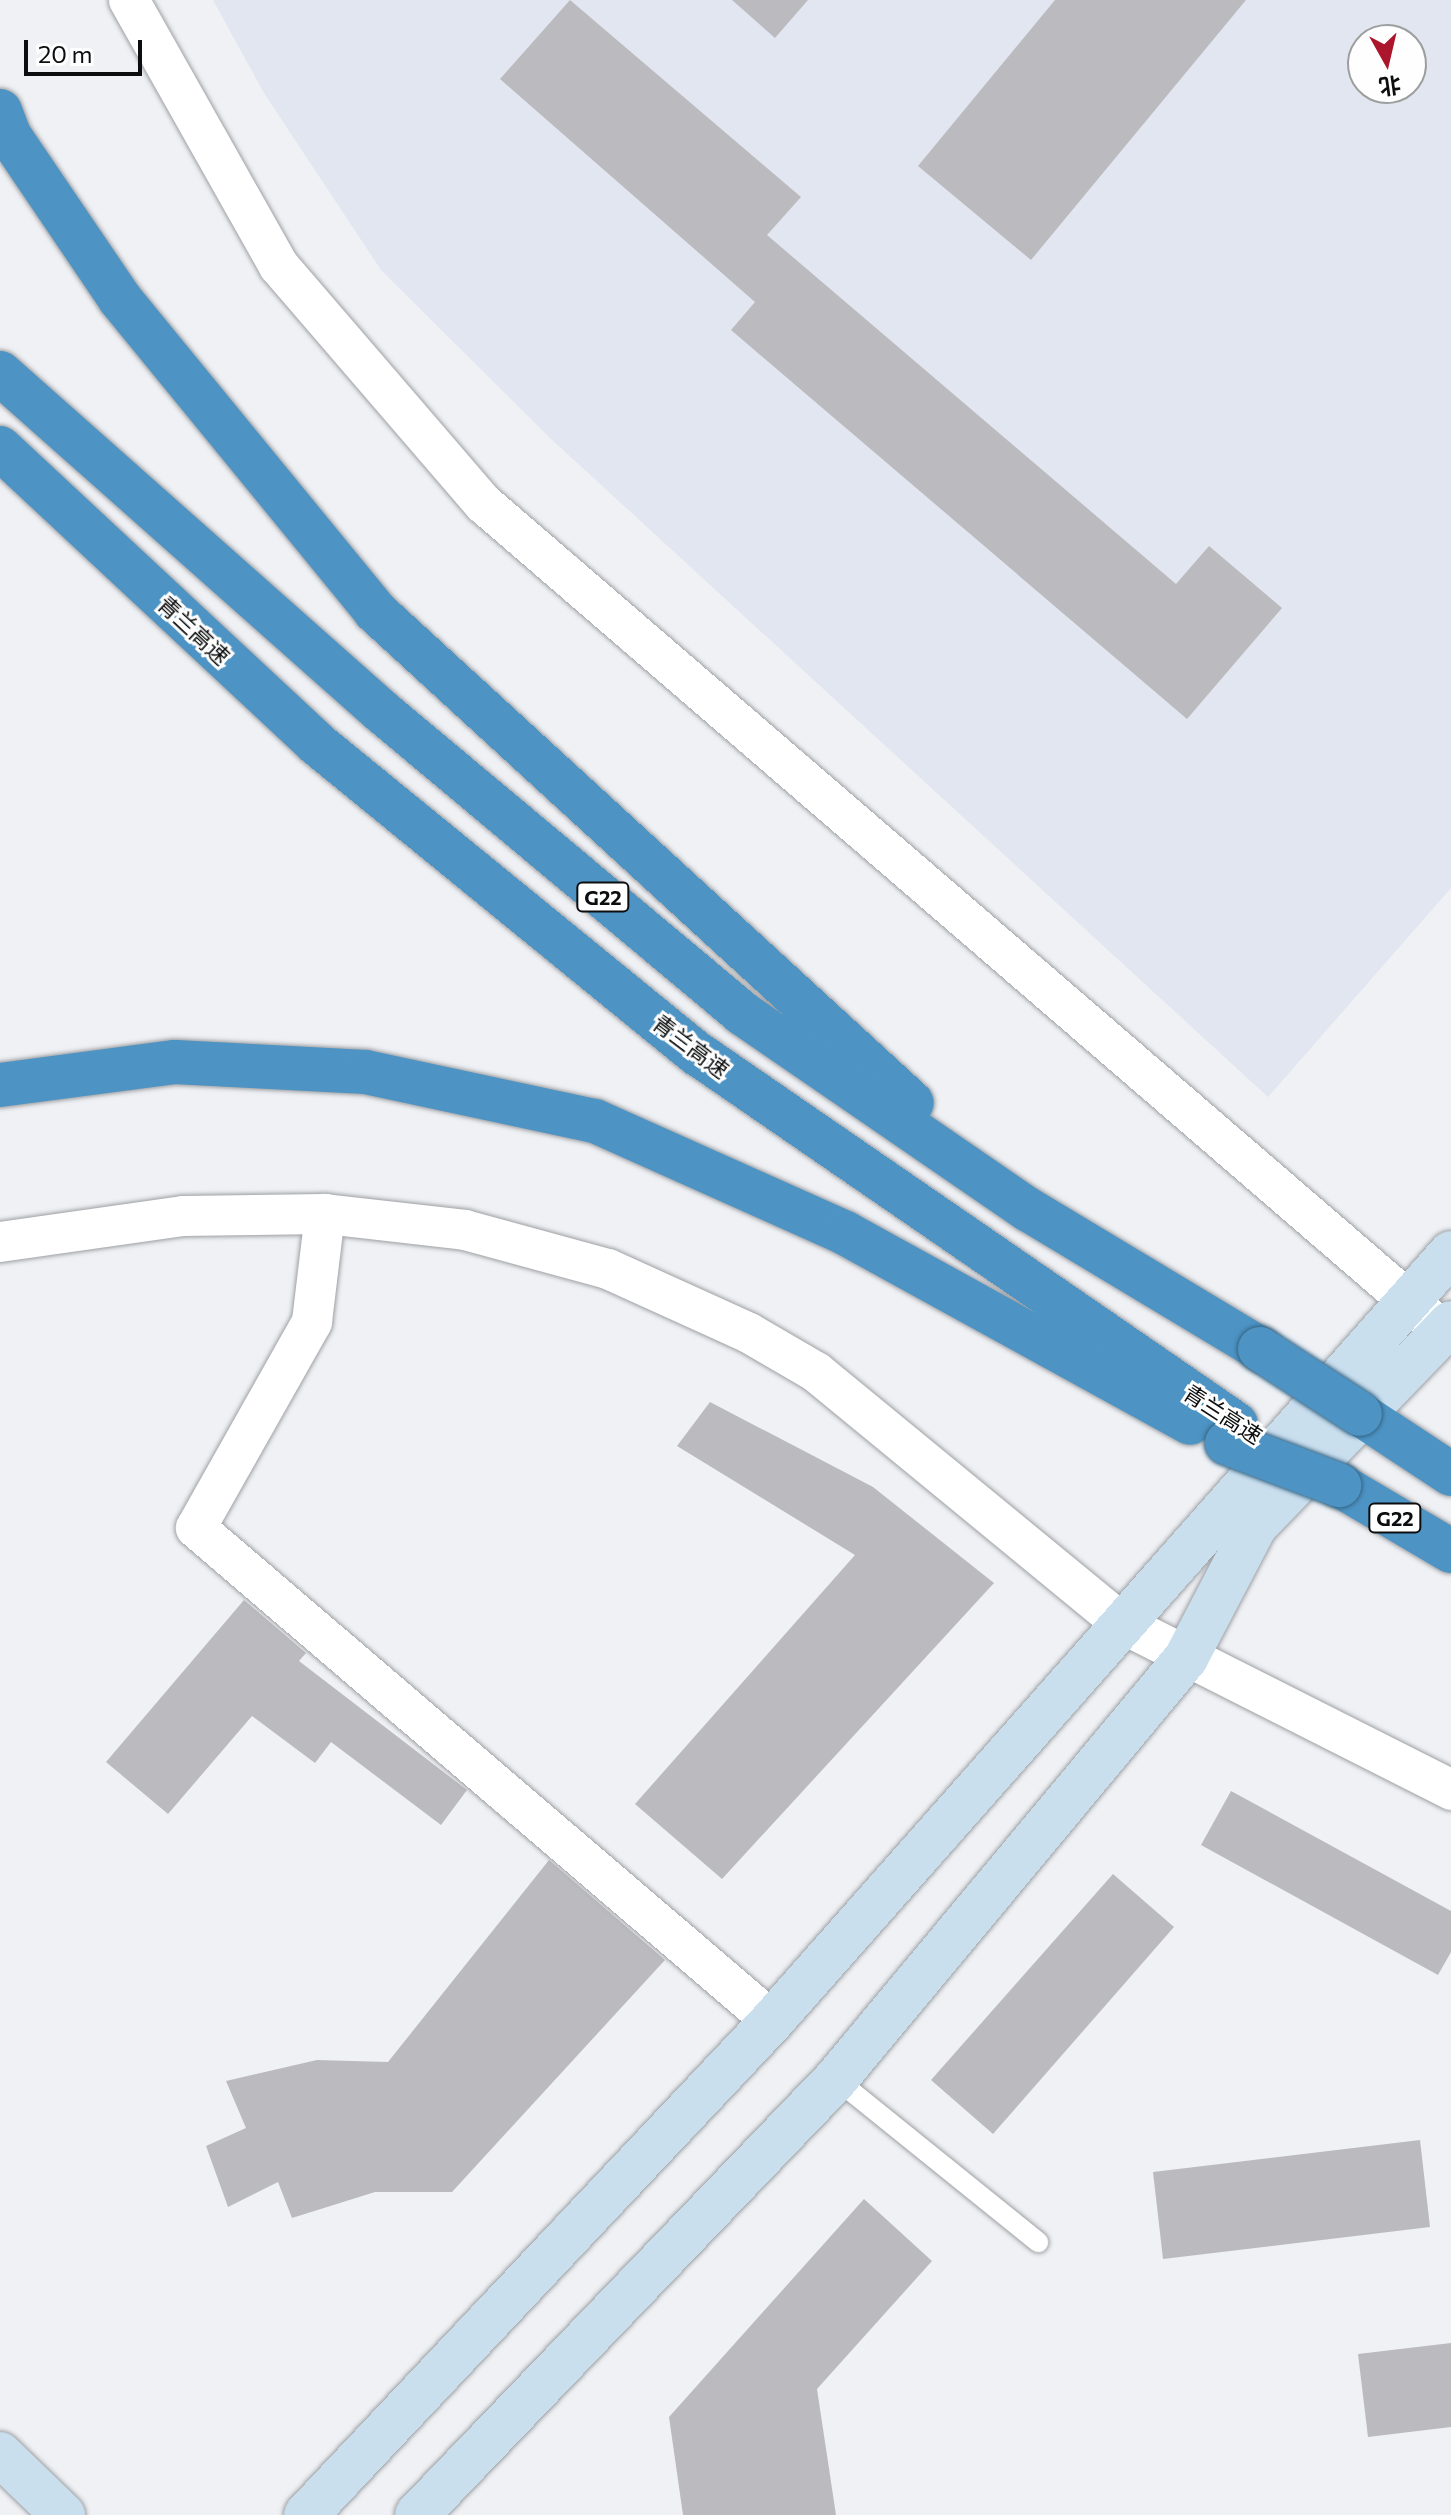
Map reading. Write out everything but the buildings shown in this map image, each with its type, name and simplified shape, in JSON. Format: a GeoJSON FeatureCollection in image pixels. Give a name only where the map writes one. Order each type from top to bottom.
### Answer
{"type":"FeatureCollection","features":[{"type":"Feature","properties":{"kind":"highway"},"geometry":{"type":"LineString","coordinates":[[0,111],[9,135],[120,299],[375,611],[1029,1210]]}},
{"type":"Feature","properties":{"kind":"highway","name":"G22"},"geometry":{"type":"LineString","coordinates":[[0,373],[381,711],[742,1013],[1029,1210],[1260,1349],[1451,1474]]}},
{"type":"Feature","properties":{"kind":"highway","name":"青兰高速"},"geometry":{"type":"LineString","coordinates":[[0,448],[316,743],[698,1054],[1231,1434],[1339,1485],[1451,1551]]}},
{"type":"Feature","properties":{"kind":"highway"},"geometry":{"type":"LineString","coordinates":[[0,1085],[175,1062],[366,1072],[595,1121],[845,1233],[1231,1434]]}},
{"type":"Feature","properties":{"kind":"main road"},"geometry":{"type":"LineString","coordinates":[[309,2512],[772,2021],[1451,1253]]}},
{"type":"Feature","properties":{"kind":"main road"},"geometry":{"type":"LineString","coordinates":[[417,2515],[836,2079],[1186,1658],[1255,1526],[1447,1327]]}},
{"type":"Feature","properties":{"kind":"main road"},"geometry":{"type":"LineString","coordinates":[[0,2454],[63,2515]]}},
{"type":"Feature","properties":{"kind":"street"},"geometry":{"type":"LineString","coordinates":[[129,0],[279,266],[484,504],[1409,1301],[1447,1327]]}},
{"type":"Feature","properties":{"kind":"street"},"geometry":{"type":"LineString","coordinates":[[0,1242],[183,1216],[325,1214],[423,1224],[534,1247],[608,1269],[749,1333],[816,1372],[1123,1624],[1451,1790]]}},
{"type":"Feature","properties":{"kind":"street"},"geometry":{"type":"LineString","coordinates":[[325,1214],[312,1322],[196,1528],[772,2021]]}},
{"type":"Feature","properties":{"kind":"lane"},"geometry":{"type":"LineString","coordinates":[[836,2079],[1038,2242]]}},
{"type":"Feature","properties":{"kind":"shaded area"},"geometry":{"type":"Polygon","coordinates":[[[213,0],[1451,0],[1451,888],[1268,1097],[550,438],[381,270],[264,93],[213,0]]]}}]}
